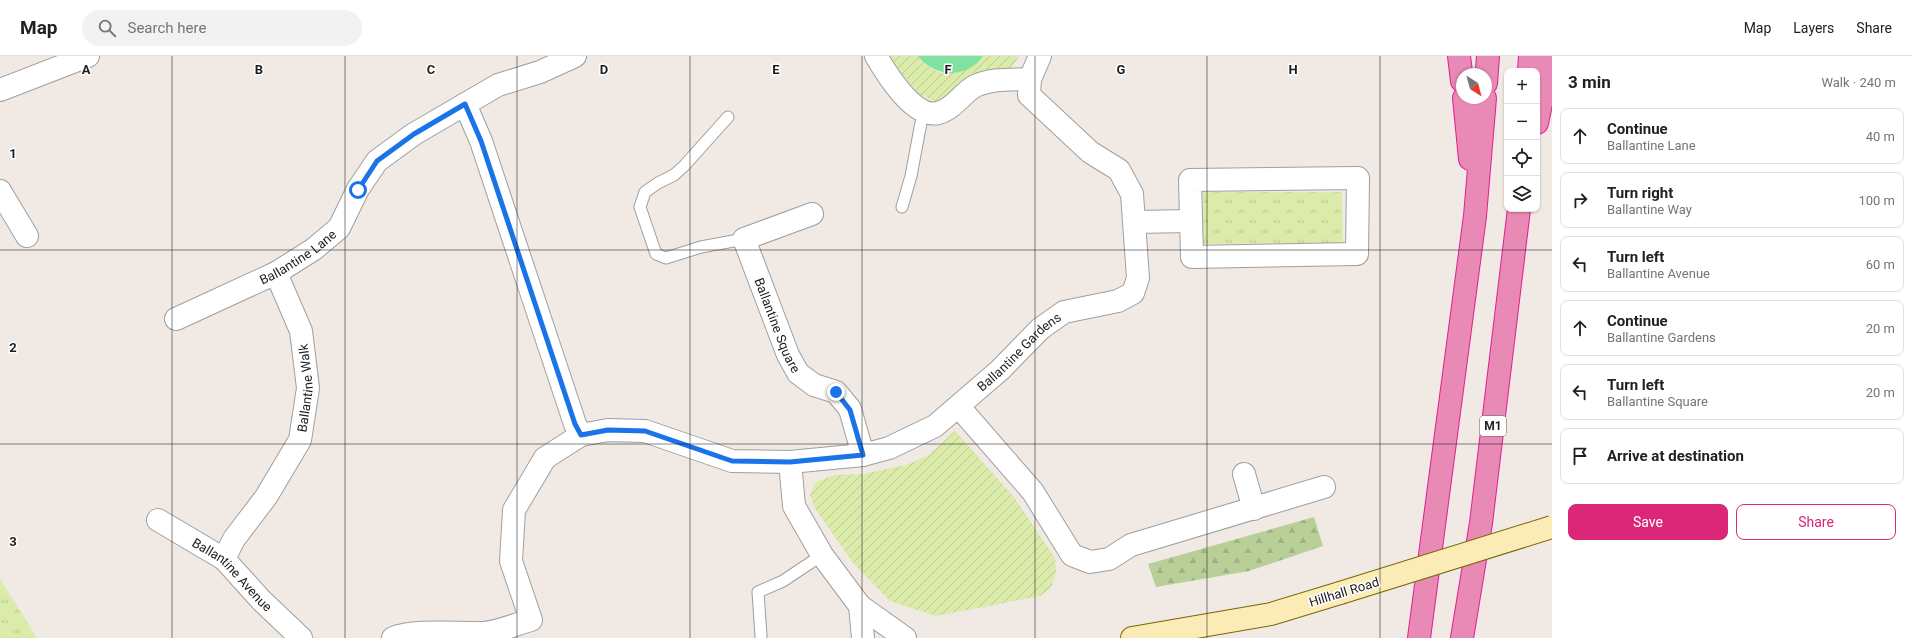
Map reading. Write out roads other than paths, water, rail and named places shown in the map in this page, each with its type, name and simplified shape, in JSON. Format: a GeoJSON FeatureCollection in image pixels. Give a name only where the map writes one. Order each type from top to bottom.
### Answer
{"type":"FeatureCollection","features":[{"type":"Feature","properties":{"kind":"highway"},"geometry":{"type":"LineString","coordinates":[[1459,56],[1460,68]]}},
{"type":"Feature","properties":{"kind":"highway"},"geometry":{"type":"LineString","coordinates":[[1487,68],[1488,56]]}},
{"type":"Feature","properties":{"kind":"highway"},"geometry":{"type":"LineString","coordinates":[[1529,68],[1530,56]]}},
{"type":"Feature","properties":{"kind":"highway"},"geometry":{"type":"LineString","coordinates":[[1540,109],[1551,56]]}},
{"type":"Feature","properties":{"kind":"highway"},"geometry":{"type":"LineString","coordinates":[[1465,104],[1475,216]]}},
{"type":"Feature","properties":{"kind":"highway"},"geometry":{"type":"LineString","coordinates":[[1419,638],[1475,216],[1484,104]]}},
{"type":"Feature","properties":{"kind":"highway","name":"M1"},"geometry":{"type":"LineString","coordinates":[[1462,638],[1481,523],[1519,212]]}},
{"type":"Feature","properties":{"kind":"main road","name":"Hillhall Road"},"geometry":{"type":"LineString","coordinates":[[1132,638],[1271,614],[1552,528]]}},
{"type":"Feature","properties":{"kind":"street"},"geometry":{"type":"LineString","coordinates":[[0,90],[88,56]]}},
{"type":"Feature","properties":{"kind":"street"},"geometry":{"type":"LineString","coordinates":[[575,56],[540,72],[498,85],[465,104],[481,141],[573,417],[581,435]]}},
{"type":"Feature","properties":{"kind":"street"},"geometry":{"type":"LineString","coordinates":[[876,56],[887,75],[903,95],[923,112],[938,114],[952,106],[975,86],[993,81],[1030,79]]}},
{"type":"Feature","properties":{"kind":"street","name":"Ballantine Gardens"},"geometry":{"type":"LineString","coordinates":[[790,462],[863,455],[889,448],[935,426],[1000,370],[1040,328],[1064,312],[1118,301],[1133,293],[1138,278],[1132,194],[1119,170],[1090,152],[1029,95],[1030,79],[1040,56]]}},
{"type":"Feature","properties":{"kind":"street","name":"Ballantine Lane"},"geometry":{"type":"LineString","coordinates":[[176,319],[276,273],[314,249],[339,228],[358,190],[377,161],[414,134],[465,104]]}},
{"type":"Feature","properties":{"kind":"street"},"geometry":{"type":"LineString","coordinates":[[1358,178],[1357,254],[1192,257],[1190,221],[1190,180],[1358,178]]}},
{"type":"Feature","properties":{"kind":"street"},"geometry":{"type":"LineString","coordinates":[[0,191],[27,236]]}},
{"type":"Feature","properties":{"kind":"street"},"geometry":{"type":"LineString","coordinates":[[744,239],[812,214]]}},
{"type":"Feature","properties":{"kind":"street"},"geometry":{"type":"LineString","coordinates":[[1135,222],[1190,221]]}},
{"type":"Feature","properties":{"kind":"street","name":"Ballantine Square"},"geometry":{"type":"LineString","coordinates":[[744,239],[788,354],[798,373],[814,385],[836,392],[850,410],[863,455]]}},
{"type":"Feature","properties":{"kind":"street","name":"Ballantine Walk"},"geometry":{"type":"LineString","coordinates":[[224,558],[234,539],[266,497],[300,440],[308,388],[301,331],[276,273]]}},
{"type":"Feature","properties":{"kind":"street"},"geometry":{"type":"LineString","coordinates":[[958,407],[1033,492],[1072,555],[1090,562],[1109,559],[1131,545],[1324,487]]}},
{"type":"Feature","properties":{"kind":"street"},"geometry":{"type":"LineString","coordinates":[[393,638],[399,635],[433,633],[485,633],[531,620],[511,561],[514,510],[545,458],[581,435],[608,430],[645,431],[732,461],[790,462],[794,506],[822,555],[860,606],[905,638]]}},
{"type":"Feature","properties":{"kind":"street"},"geometry":{"type":"LineString","coordinates":[[1244,474],[1254,508]]}},
{"type":"Feature","properties":{"kind":"street","name":"Ballantine Avenue"},"geometry":{"type":"LineString","coordinates":[[158,520],[224,558],[261,600],[301,638]]}},
{"type":"Feature","properties":{"kind":"street"},"geometry":{"type":"LineString","coordinates":[[860,606],[863,638]]}},
{"type":"Feature","properties":{"kind":"lane"},"geometry":{"type":"LineString","coordinates":[[902,208],[911,176],[923,112]]}},
{"type":"Feature","properties":{"kind":"lane"},"geometry":{"type":"LineString","coordinates":[[728,117],[684,166],[674,175],[645,192],[640,207],[656,254],[666,258],[701,247],[744,239]]}},
{"type":"Feature","properties":{"kind":"lane"},"geometry":{"type":"LineString","coordinates":[[761,636],[758,592],[783,581],[822,555]]}}]}
